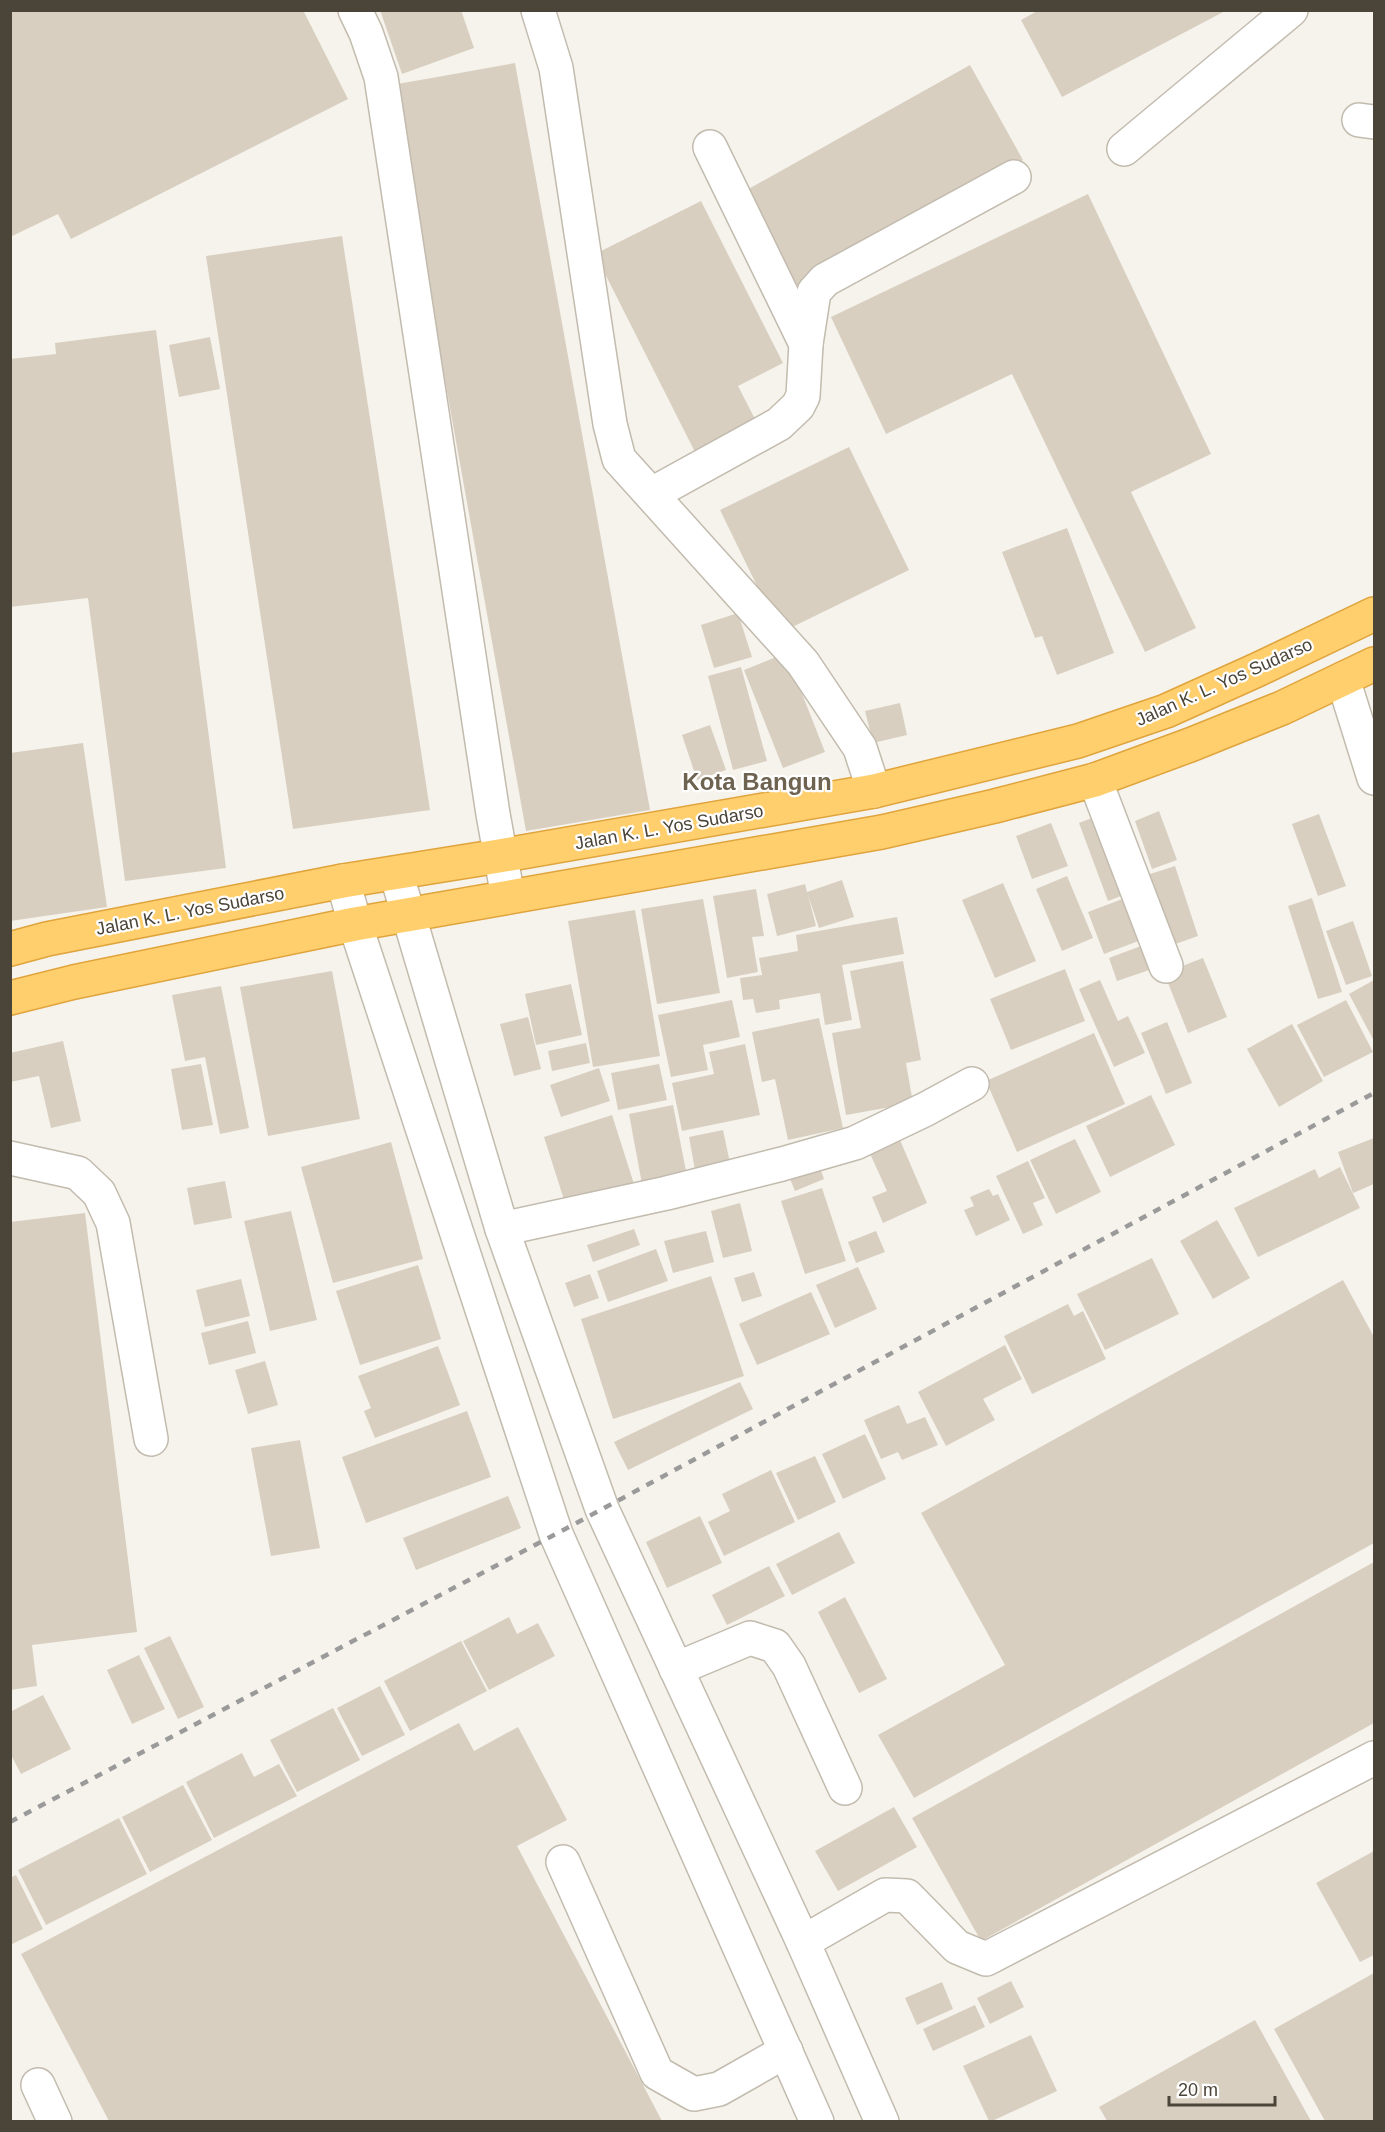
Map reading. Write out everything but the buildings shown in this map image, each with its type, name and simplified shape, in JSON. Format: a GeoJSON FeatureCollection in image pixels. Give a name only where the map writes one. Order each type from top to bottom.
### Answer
{"type":"FeatureCollection","features":[{"type":"Feature","properties":{"kind":"highway","name":"Jalan K. L. Yos Sudarso"},"geometry":{"type":"LineString","coordinates":[[10,949],[47,939],[343,881],[874,791],[1078,741],[1166,711],[1374,614]]}},
{"type":"Feature","properties":{"kind":"highway"},"geometry":{"type":"LineString","coordinates":[[10,998],[74,982],[355,924],[882,832],[995,806],[1095,780],[1272,712],[1374,664]]}},
{"type":"Feature","properties":{"kind":"street"},"geometry":{"type":"LineString","coordinates":[[356,10],[381,77],[499,856],[508,897]]}},
{"type":"Feature","properties":{"kind":"street"},"geometry":{"type":"LineString","coordinates":[[538,10],[556,68],[610,424],[619,459],[803,663],[860,748],[874,791]]}},
{"type":"Feature","properties":{"kind":"street"},"geometry":{"type":"LineString","coordinates":[[1124,149],[1291,10]]}},
{"type":"Feature","properties":{"kind":"street"},"geometry":{"type":"LineString","coordinates":[[710,147],[806,345]]}},
{"type":"Feature","properties":{"kind":"street"},"geometry":{"type":"LineString","coordinates":[[652,494],[779,424],[798,406],[803,396],[806,345],[814,292],[825,280],[1014,177]]}},
{"type":"Feature","properties":{"kind":"street"},"geometry":{"type":"LineString","coordinates":[[1343,680],[1374,778]]}},
{"type":"Feature","properties":{"kind":"street"},"geometry":{"type":"LineString","coordinates":[[1095,780],[1166,966]]}},
{"type":"Feature","properties":{"kind":"street"},"geometry":{"type":"LineString","coordinates":[[396,873],[502,1230],[602,1509],[803,1942],[882,2121]]}},
{"type":"Feature","properties":{"kind":"street"},"geometry":{"type":"LineString","coordinates":[[343,881],[355,924],[556,1534],[817,2121]]}},
{"type":"Feature","properties":{"kind":"street"},"geometry":{"type":"LineString","coordinates":[[502,1230],[690,1187],[855,1143],[972,1084]]}},
{"type":"Feature","properties":{"kind":"street"},"geometry":{"type":"LineString","coordinates":[[10,1158],[78,1173],[99,1193],[113,1223],[151,1439]]}},
{"type":"Feature","properties":{"kind":"street"},"geometry":{"type":"LineString","coordinates":[[676,1669],[750,1638],[775,1646],[789,1666],[845,1788]]}},
{"type":"Feature","properties":{"kind":"street"},"geometry":{"type":"LineString","coordinates":[[803,1942],[885,1895],[907,1896],[957,1947],[986,1959],[1374,1758]]}},
{"type":"Feature","properties":{"kind":"street"},"geometry":{"type":"LineString","coordinates":[[563,1862],[657,2073],[694,2094],[719,2089],[786,2051]]}},
{"type":"Feature","properties":{"kind":"street"},"geometry":{"type":"LineString","coordinates":[[38,2085],[55,2121]]}},
{"type":"Feature","properties":{"kind":"railway"},"geometry":{"type":"LineString","coordinates":[[10,1822],[556,1534],[1374,1093]]}},
{"type":"Feature","properties":{"kind":"district","name":"Kota Bangun"},"geometry":{"type":"Point","coordinates":[757,781]}}]}
